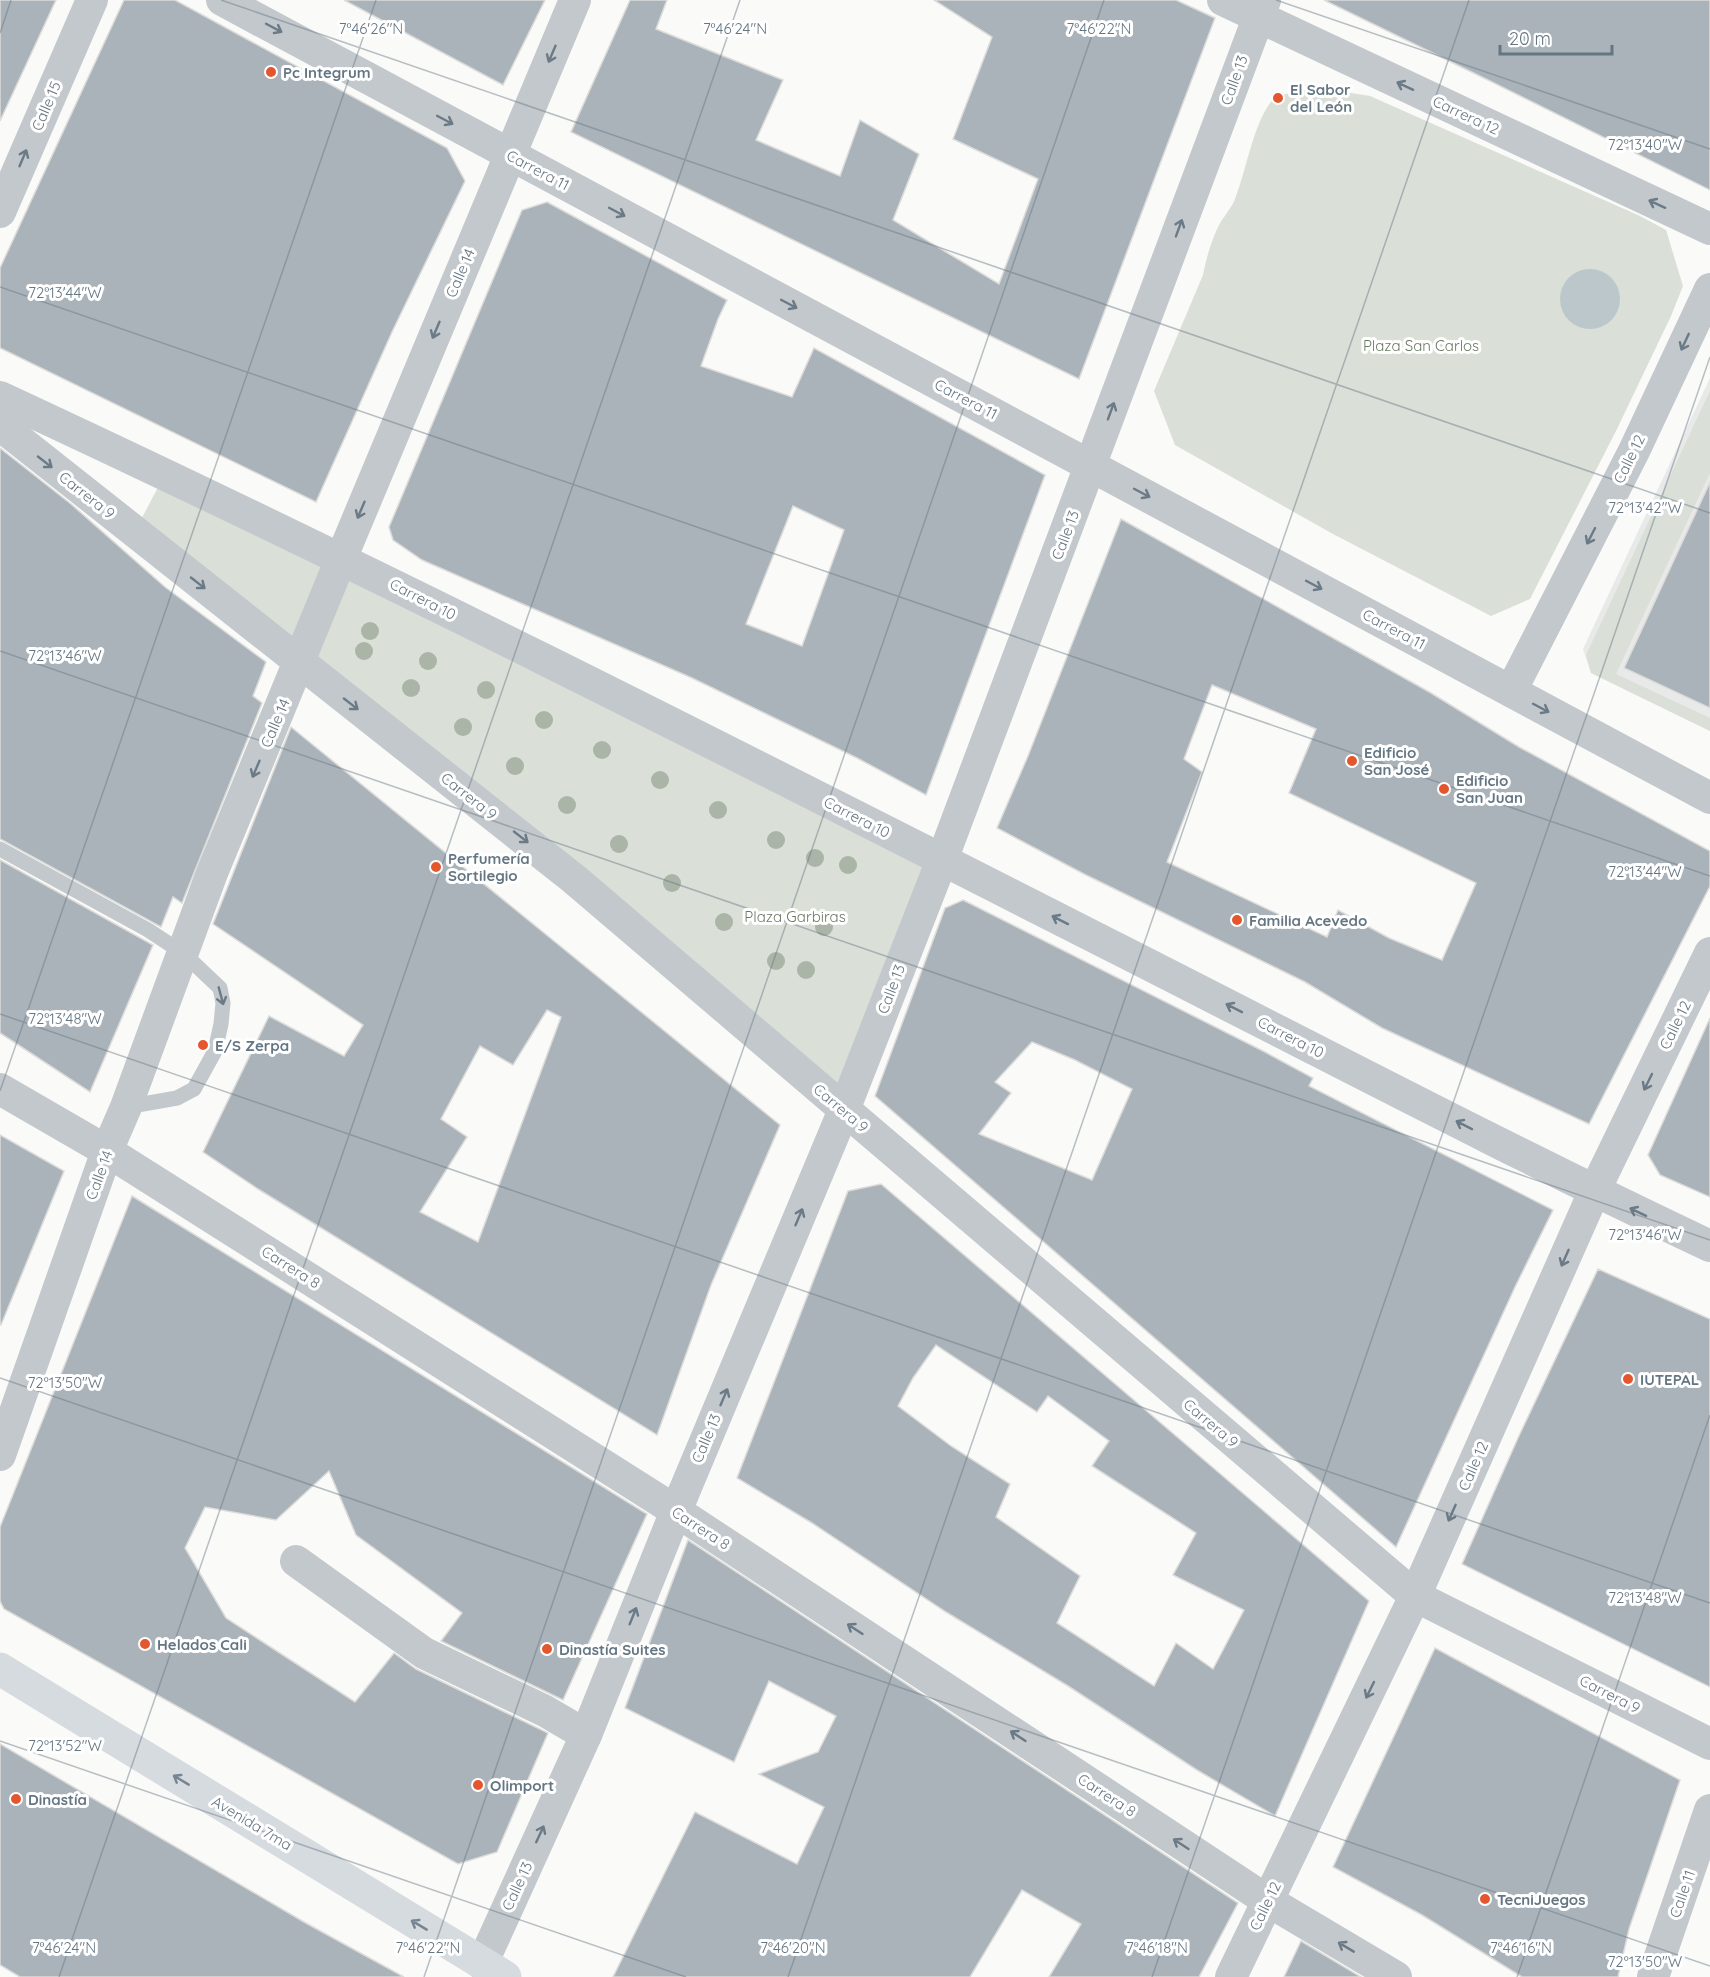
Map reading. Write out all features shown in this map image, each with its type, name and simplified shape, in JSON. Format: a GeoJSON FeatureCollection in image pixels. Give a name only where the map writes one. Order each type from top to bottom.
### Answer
{"type":"FeatureCollection","features":[{"type":"Feature","properties":{"kind":"street","name":"Calle 15"},"geometry":{"type":"LineString","coordinates":[[0,212],[92,0]]}},
{"type":"Feature","properties":{"kind":"street","name":"Carrera 11"},"geometry":{"type":"LineString","coordinates":[[222,0],[1710,798]]}},
{"type":"Feature","properties":{"kind":"street","name":"Calle 14"},"geometry":{"type":"LineString","coordinates":[[0,1455],[107,1150],[126,1107],[212,873],[575,0]]}},
{"type":"Feature","properties":{"kind":"street","name":"Carrera 12"},"geometry":{"type":"LineString","coordinates":[[1223,0],[1262,8],[1710,229]]}},
{"type":"Feature","properties":{"kind":"street","name":"Calle 13"},"geometry":{"type":"LineString","coordinates":[[493,1970],[676,1511],[844,1110],[942,860],[1262,8]]}},
{"type":"Feature","properties":{"kind":"street","name":"Calle 12"},"geometry":{"type":"LineString","coordinates":[[1511,692],[1634,451],[1710,289]]}},
{"type":"Feature","properties":{"kind":"street","name":"Carrera 10"},"geometry":{"type":"LineString","coordinates":[[0,397],[341,559],[942,860],[1594,1192],[1710,1246]]}},
{"type":"Feature","properties":{"kind":"street","name":"Carrera 9"},"geometry":{"type":"LineString","coordinates":[[0,425],[574,879],[1415,1596],[1710,1744]]}},
{"type":"Feature","properties":{"kind":"street","name":"Calle 12"},"geometry":{"type":"LineString","coordinates":[[1231,1977],[1415,1596],[1594,1192],[1710,953]]}},
{"type":"Feature","properties":{"kind":"street","name":"Carrera 8"},"geometry":{"type":"LineString","coordinates":[[0,1089],[107,1150],[676,1511],[1268,1901],[1396,1977]]}},
{"type":"Feature","properties":{"kind":"street"},"geometry":{"type":"LineString","coordinates":[[296,1561],[424,1653],[545,1711],[586,1734]]}},
{"type":"Feature","properties":{"kind":"street","name":"Avenida 7ma"},"geometry":{"type":"LineString","coordinates":[[0,1669],[493,1970]]}},
{"type":"Feature","properties":{"kind":"street","name":"Calle 11"},"geometry":{"type":"LineString","coordinates":[[1653,1977],[1710,1810]]}},
{"type":"Feature","properties":{"kind":"lane"},"geometry":{"type":"LineString","coordinates":[[0,849],[138,925],[183,953],[220,988],[224,1004],[215,1052],[194,1089],[177,1098],[126,1107]]}},
{"type":"Feature","properties":{"kind":"shaded area"},"geometry":{"type":"Polygon","coordinates":[[[1590,269],[1607,274],[1615,282],[1620,299],[1615,316],[1607,324],[1590,329],[1573,324],[1565,316],[1560,299],[1565,282],[1573,274],[1590,269]]]}},
{"type":"Feature","properties":{"kind":"shaded area"},"geometry":{"type":"Polygon","coordinates":[[[1710,378],[1710,731],[1591,673],[1583,649],[1710,378]]]}},
{"type":"Feature","properties":{"kind":"green space","name":"Plaza San Carlos"},"geometry":{"type":"Polygon","coordinates":[[[1326,84],[1336,85],[1345,92],[1370,96],[1640,216],[1666,230],[1683,286],[1671,316],[1617,429],[1530,599],[1491,616],[1333,534],[1175,445],[1154,391],[1203,275],[1215,233],[1235,199],[1262,116],[1272,101],[1281,95],[1326,84]]]}},
{"type":"Feature","properties":{"kind":"green space"},"geometry":{"type":"Polygon","coordinates":[[[1710,391],[1710,473],[1616,674],[1710,718],[1710,731],[1591,673],[1586,655],[1710,391]]]}},
{"type":"Feature","properties":{"kind":"green space","name":"Plaza Garbiras"},"geometry":{"type":"Polygon","coordinates":[[[165,474],[942,860],[844,1110],[134,533],[165,474]]]}},
{"type":"Feature","properties":{"kind":"building"},"geometry":{"type":"Polygon","coordinates":[[[0,0],[56,0],[0,121],[0,0]]]}},
{"type":"Feature","properties":{"kind":"building"},"geometry":{"type":"Polygon","coordinates":[[[124,0],[175,0],[447,148],[465,181],[392,332],[316,502],[0,348],[0,268],[124,0]]]}},
{"type":"Feature","properties":{"kind":"building"},"geometry":{"type":"Polygon","coordinates":[[[344,0],[545,0],[503,85],[344,0]]]}},
{"type":"Feature","properties":{"kind":"building"},"geometry":{"type":"Polygon","coordinates":[[[630,0],[667,0],[656,29],[783,80],[756,140],[840,176],[860,120],[919,154],[893,220],[999,284],[1038,179],[953,139],[992,37],[934,0],[1176,0],[1215,18],[1079,379],[571,132],[630,0]]]}},
{"type":"Feature","properties":{"kind":"building"},"geometry":{"type":"Polygon","coordinates":[[[1324,0],[1710,0],[1710,190],[1488,80],[1324,0]]]}},
{"type":"Feature","properties":{"kind":"building"},"geometry":{"type":"Polygon","coordinates":[[[547,202],[727,300],[701,366],[792,397],[814,348],[1045,475],[926,795],[857,758],[692,678],[422,560],[393,540],[389,527],[522,210],[547,202]],[[793,506],[746,624],[802,646],[844,530],[793,506]]]}},
{"type":"Feature","properties":{"kind":"building"},"geometry":{"type":"Polygon","coordinates":[[[0,448],[71,504],[165,587],[266,662],[253,696],[262,703],[182,903],[173,897],[161,927],[0,839],[0,448]]]}},
{"type":"Feature","properties":{"kind":"building"},"geometry":{"type":"Polygon","coordinates":[[[1710,482],[1710,708],[1624,668],[1710,482]]]}},
{"type":"Feature","properties":{"kind":"building"},"geometry":{"type":"Polygon","coordinates":[[[1121,519],[1431,693],[1519,747],[1710,851],[1710,886],[1589,1124],[1382,1028],[1305,982],[1084,874],[997,828],[1028,756],[1121,519]],[[1212,685],[1184,759],[1202,772],[1167,862],[1327,937],[1338,910],[1389,938],[1442,960],[1476,883],[1289,793],[1316,729],[1212,685]]]}},
{"type":"Feature","properties":{"kind":"building"},"geometry":{"type":"Polygon","coordinates":[[[291,727],[780,1125],[711,1285],[657,1435],[258,1189],[203,1152],[269,1016],[344,1056],[363,1025],[213,924],[291,727]],[[547,1010],[513,1065],[480,1046],[441,1119],[467,1137],[420,1212],[478,1242],[561,1017],[547,1010]]]}},
{"type":"Feature","properties":{"kind":"building"},"geometry":{"type":"Polygon","coordinates":[[[0,860],[153,945],[90,1092],[0,1033],[0,860]]]}},
{"type":"Feature","properties":{"kind":"building"},"geometry":{"type":"Polygon","coordinates":[[[963,900],[1263,1051],[1313,1078],[1309,1086],[1553,1210],[1515,1287],[1396,1547],[875,1096],[945,908],[963,900]],[[1032,1042],[995,1082],[1011,1093],[979,1134],[1092,1180],[1132,1089],[1075,1060],[1032,1042]]]}},
{"type":"Feature","properties":{"kind":"building"},"geometry":{"type":"Polygon","coordinates":[[[1710,1018],[1710,1197],[1660,1175],[1648,1155],[1710,1018]]]}},
{"type":"Feature","properties":{"kind":"building"},"geometry":{"type":"Polygon","coordinates":[[[0,1135],[64,1171],[1,1325],[0,1324],[0,1135]]]}},
{"type":"Feature","properties":{"kind":"building"},"geometry":{"type":"Polygon","coordinates":[[[881,1184],[1369,1601],[1275,1816],[1197,1770],[1068,1686],[946,1612],[812,1523],[737,1478],[848,1191],[881,1184]],[[936,1345],[913,1378],[898,1406],[951,1446],[1010,1484],[996,1517],[1080,1576],[1057,1623],[1154,1686],[1176,1643],[1213,1669],[1244,1610],[1173,1575],[1196,1533],[1092,1466],[1109,1441],[1048,1396],[1037,1412],[936,1345]]]}},
{"type":"Feature","properties":{"kind":"building"},"geometry":{"type":"Polygon","coordinates":[[[132,1196],[647,1514],[563,1700],[441,1641],[462,1613],[356,1535],[329,1471],[276,1520],[205,1507],[185,1548],[226,1618],[355,1702],[394,1653],[416,1669],[548,1733],[497,1852],[458,1864],[4,1609],[0,1601],[0,1527],[132,1196]]]}},
{"type":"Feature","properties":{"kind":"building"},"geometry":{"type":"Polygon","coordinates":[[[1598,1269],[1710,1319],[1710,1687],[1462,1564],[1518,1438],[1598,1269]]]}},
{"type":"Feature","properties":{"kind":"building"},"geometry":{"type":"Polygon","coordinates":[[[688,1540],[1238,1903],[1199,1977],[1049,1977],[1081,1924],[1022,1890],[970,1977],[613,1977],[695,1812],[797,1864],[824,1807],[759,1774],[818,1752],[836,1716],[769,1681],[734,1762],[625,1708],[688,1540]]]}},
{"type":"Feature","properties":{"kind":"building"},"geometry":{"type":"Polygon","coordinates":[[[1435,1648],[1680,1780],[1629,1929],[1618,1977],[1522,1977],[1422,1915],[1333,1867],[1435,1648]]]}},
{"type":"Feature","properties":{"kind":"building"},"geometry":{"type":"Polygon","coordinates":[[[0,1744],[304,1922],[404,1977],[20,1977],[0,1965],[0,1744]]]}},
{"type":"Feature","properties":{"kind":"building"},"geometry":{"type":"Polygon","coordinates":[[[1301,1941],[1361,1977],[1284,1977],[1301,1941]]]}},
{"type":"Feature","properties":{"kind":"place","name":"Pc Integrum"},"geometry":{"type":"Point","coordinates":[271,72]}},
{"type":"Feature","properties":{"kind":"place","name":"El Sabor del León"},"geometry":{"type":"Point","coordinates":[1278,98]}},
{"type":"Feature","properties":{"kind":"place","name":"Edificio San José"},"geometry":{"type":"Point","coordinates":[1352,761]}},
{"type":"Feature","properties":{"kind":"place","name":"Edificio San Juan"},"geometry":{"type":"Point","coordinates":[1444,789]}},
{"type":"Feature","properties":{"kind":"place","name":"Perfumería Sortilegio"},"geometry":{"type":"Point","coordinates":[436,867]}},
{"type":"Feature","properties":{"kind":"place","name":"Familia Acevedo"},"geometry":{"type":"Point","coordinates":[1237,920]}},
{"type":"Feature","properties":{"kind":"place","name":"E/S Zerpa"},"geometry":{"type":"Point","coordinates":[203,1045]}},
{"type":"Feature","properties":{"kind":"place","name":"IUTEPAL"},"geometry":{"type":"Point","coordinates":[1628,1379]}},
{"type":"Feature","properties":{"kind":"place","name":"Helados Cali"},"geometry":{"type":"Point","coordinates":[145,1644]}},
{"type":"Feature","properties":{"kind":"place","name":"Dinastía Suites"},"geometry":{"type":"Point","coordinates":[547,1649]}},
{"type":"Feature","properties":{"kind":"place","name":"Olimport"},"geometry":{"type":"Point","coordinates":[478,1785]}},
{"type":"Feature","properties":{"kind":"place","name":"Dinastía"},"geometry":{"type":"Point","coordinates":[16,1799]}},
{"type":"Feature","properties":{"kind":"place","name":"TecniJuegos"},"geometry":{"type":"Point","coordinates":[1485,1899]}}]}
